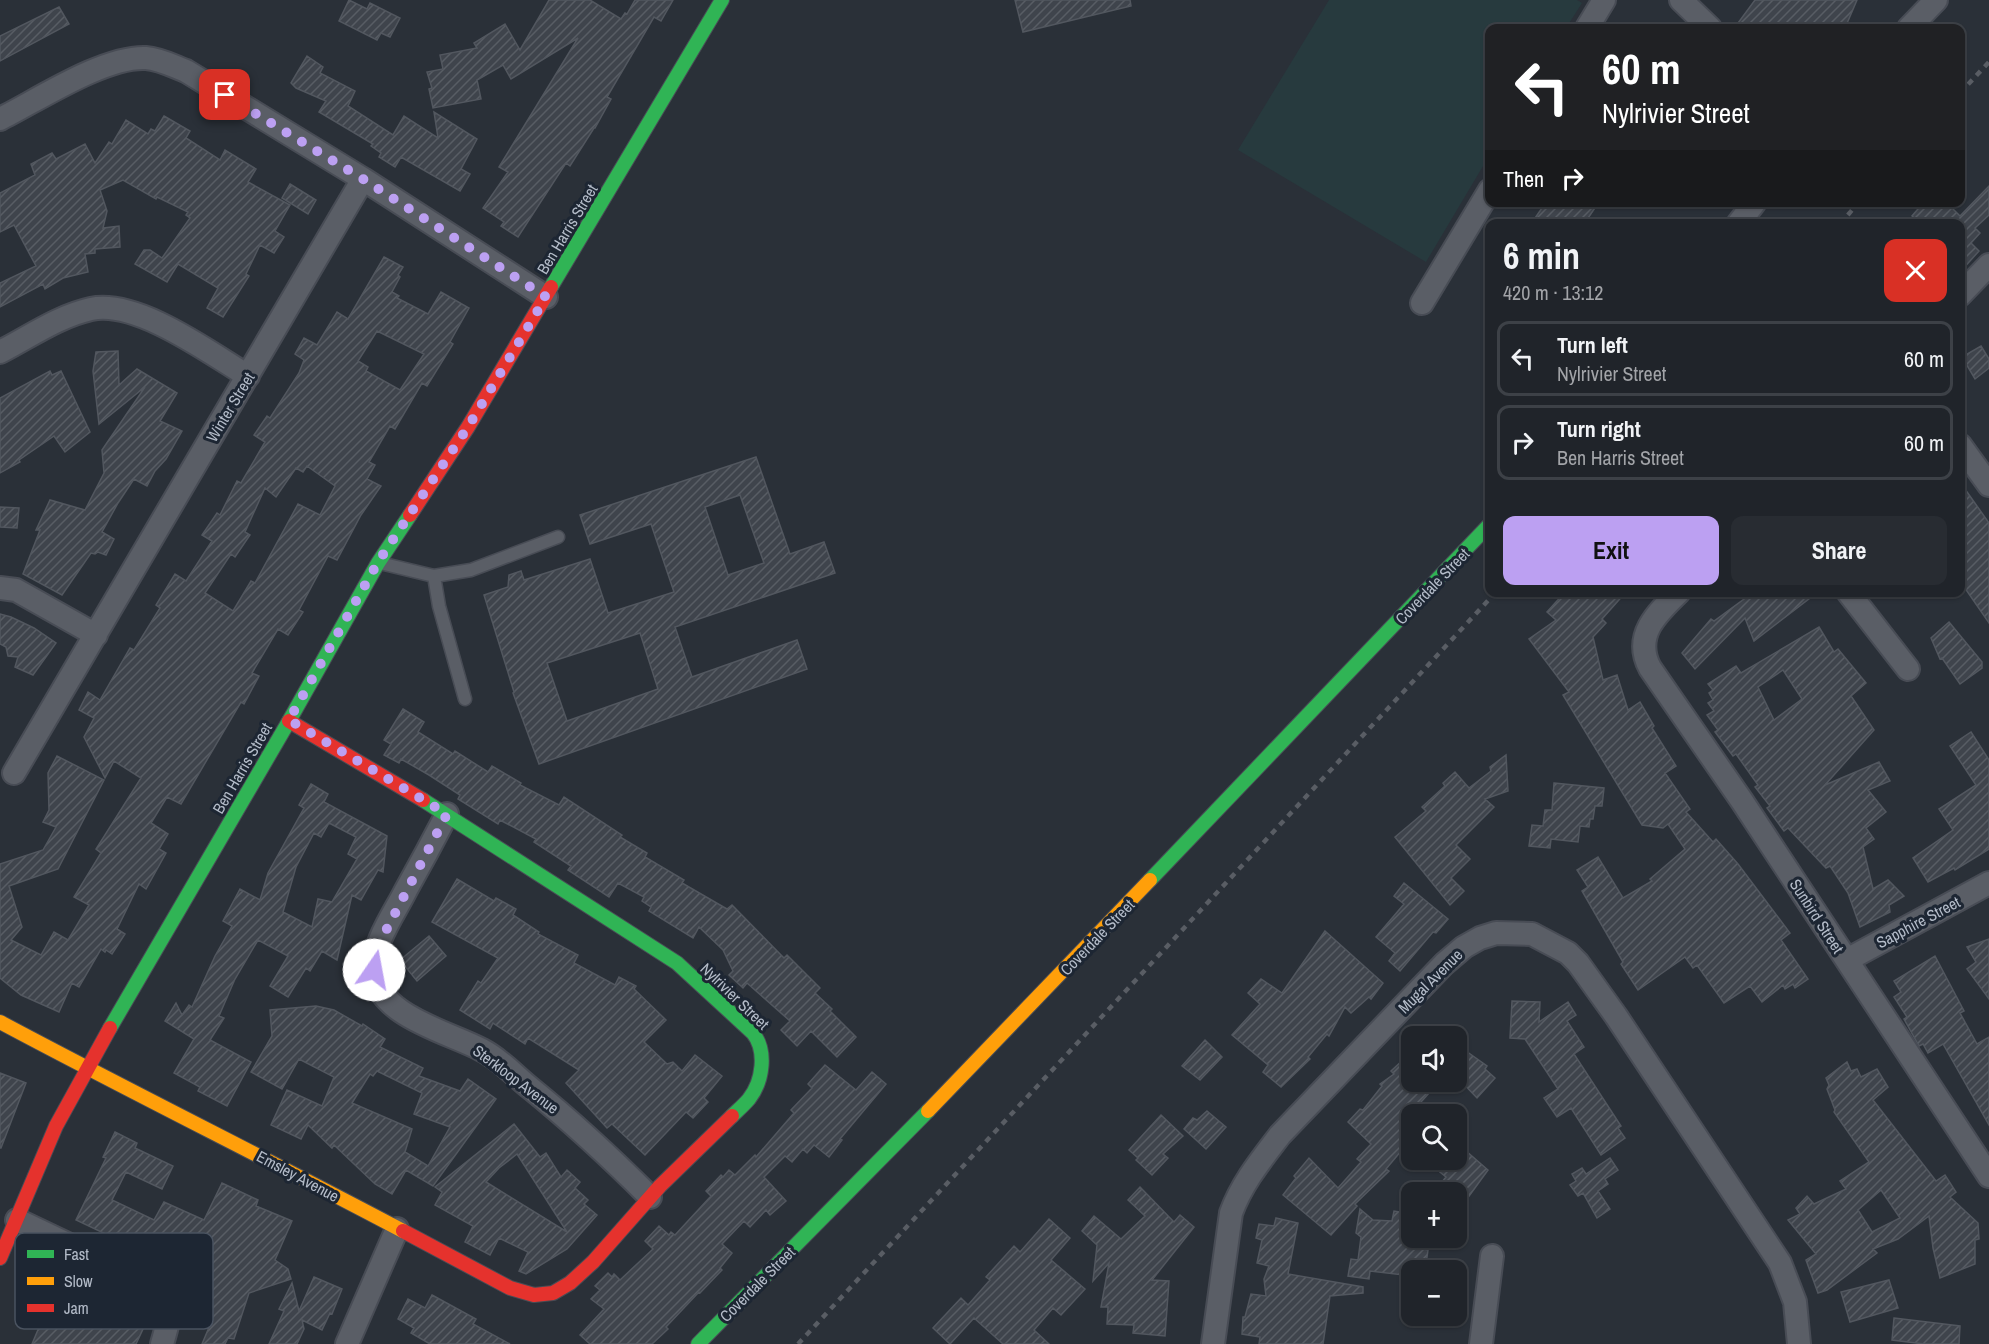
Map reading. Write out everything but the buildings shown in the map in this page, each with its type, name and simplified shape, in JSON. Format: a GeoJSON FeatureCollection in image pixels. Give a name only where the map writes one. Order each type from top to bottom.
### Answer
{"type":"FeatureCollection","features":[{"type":"Feature","properties":{"kind":"street","name":"Ben Harris Street"},"geometry":{"type":"LineString","coordinates":[[0,1258],[56,1126],[86,1068],[289,720],[378,562],[468,427],[722,0]]}},
{"type":"Feature","properties":{"kind":"street"},"geometry":{"type":"LineString","coordinates":[[1589,24],[1604,0]]}},
{"type":"Feature","properties":{"kind":"street"},"geometry":{"type":"LineString","coordinates":[[1681,0],[1706,24]]}},
{"type":"Feature","properties":{"kind":"street"},"geometry":{"type":"LineString","coordinates":[[1913,24],[1936,0]]}},
{"type":"Feature","properties":{"kind":"street"},"geometry":{"type":"LineString","coordinates":[[0,119],[106,64],[134,58],[161,61],[186,71],[363,179],[546,297]]}},
{"type":"Feature","properties":{"kind":"street","name":"Winter Street"},"geometry":{"type":"LineString","coordinates":[[14,773],[363,179]]}},
{"type":"Feature","properties":{"kind":"street"},"geometry":{"type":"LineString","coordinates":[[1422,303],[1485,198]]}},
{"type":"Feature","properties":{"kind":"street"},"geometry":{"type":"LineString","coordinates":[[1742,219],[1751,207]]}},
{"type":"Feature","properties":{"kind":"street"},"geometry":{"type":"LineString","coordinates":[[1965,290],[1989,265]]}},
{"type":"Feature","properties":{"kind":"street"},"geometry":{"type":"LineString","coordinates":[[0,352],[65,319],[92,309],[113,308],[133,311],[157,322],[248,376]]}},
{"type":"Feature","properties":{"kind":"street"},"geometry":{"type":"LineString","coordinates":[[1965,452],[1989,484]]}},
{"type":"Feature","properties":{"kind":"street","name":"Coverdale Street"},"geometry":{"type":"LineString","coordinates":[[698,1344],[978,1061],[1485,530]]}},
{"type":"Feature","properties":{"kind":"street"},"geometry":{"type":"LineString","coordinates":[[0,588],[16,590],[96,635]]}},
{"type":"Feature","properties":{"kind":"street","name":"Sunbird Street"},"geometry":{"type":"LineString","coordinates":[[1674,597],[1648,629],[1642,648],[1644,657],[1742,801],[1989,1176]]}},
{"type":"Feature","properties":{"kind":"street"},"geometry":{"type":"LineString","coordinates":[[1852,597],[1908,669]]}},
{"type":"Feature","properties":{"kind":"street","name":"Nylrivier Street"},"geometry":{"type":"LineString","coordinates":[[289,720],[447,814],[677,963],[753,1033],[761,1045],[761,1066],[754,1092],[749,1099],[650,1197],[590,1265],[558,1291],[542,1296],[522,1293],[397,1229]]}},
{"type":"Feature","properties":{"kind":"street","name":"Sterkloop Avenue"},"geometry":{"type":"LineString","coordinates":[[447,814],[380,942],[374,970],[377,984],[397,1009],[429,1026],[461,1038],[505,1066],[617,1163],[650,1197]]}},
{"type":"Feature","properties":{"kind":"street","name":"Sapphire Street"},"geometry":{"type":"LineString","coordinates":[[1847,960],[1989,883]]}},
{"type":"Feature","properties":{"kind":"street","name":"Mugal Avenue"},"geometry":{"type":"LineString","coordinates":[[1213,1344],[1231,1213],[1238,1195],[1263,1157],[1280,1135],[1444,964],[1464,947],[1480,938],[1496,933],[1532,934],[1568,953],[1578,963],[1616,1016],[1780,1263],[1795,1302],[1799,1344]]}},
{"type":"Feature","properties":{"kind":"street","name":"Emsley Avenue"},"geometry":{"type":"LineString","coordinates":[[0,1023],[270,1160],[397,1229]]}},
{"type":"Feature","properties":{"kind":"street"},"geometry":{"type":"LineString","coordinates":[[17,1220],[44,1233]]}},
{"type":"Feature","properties":{"kind":"street"},"geometry":{"type":"LineString","coordinates":[[347,1344],[397,1229]]}},
{"type":"Feature","properties":{"kind":"street"},"geometry":{"type":"LineString","coordinates":[[1481,1344],[1492,1256]]}},
{"type":"Feature","properties":{"kind":"street"},"geometry":{"type":"LineString","coordinates":[[162,1344],[167,1329]]}},
{"type":"Feature","properties":{"kind":"lane"},"geometry":{"type":"LineString","coordinates":[[378,562],[434,576],[471,570],[558,537]]}},
{"type":"Feature","properties":{"kind":"lane"},"geometry":{"type":"LineString","coordinates":[[434,576],[438,606],[465,699]]}},
{"type":"Feature","properties":{"kind":"green space"},"geometry":{"type":"Polygon","coordinates":[[[1329,0],[1577,0],[1582,3],[1569,24],[1485,24],[1485,163],[1426,262],[1238,150],[1329,0]]]}},
{"type":"Feature","properties":{"kind":"railway"},"geometry":{"type":"LineString","coordinates":[[1965,88],[1989,62]]}},
{"type":"Feature","properties":{"kind":"railway"},"geometry":{"type":"LineString","coordinates":[[1844,219],[1855,207]]}},
{"type":"Feature","properties":{"kind":"railway"},"geometry":{"type":"LineString","coordinates":[[798,1344],[1491,597]]}},
{"type":"Feature","properties":{"kind":"traffic: fast"},"geometry":{"type":"LineString","coordinates":[[551,287],[722,0]]}},
{"type":"Feature","properties":{"kind":"traffic: fast"},"geometry":{"type":"LineString","coordinates":[[110,1028],[378,563],[410,515]]}},
{"type":"Feature","properties":{"kind":"traffic: fast"},"geometry":{"type":"LineString","coordinates":[[1150,880],[1485,529]]}},
{"type":"Feature","properties":{"kind":"traffic: fast"},"geometry":{"type":"LineString","coordinates":[[423,800],[677,963],[753,1033],[762,1057],[758,1084],[749,1099],[732,1116]]}},
{"type":"Feature","properties":{"kind":"traffic: fast"},"geometry":{"type":"LineString","coordinates":[[698,1344],[928,1111]]}},
{"type":"Feature","properties":{"kind":"traffic: slow"},"geometry":{"type":"LineString","coordinates":[[928,1111],[1150,880]]}},
{"type":"Feature","properties":{"kind":"traffic: slow"},"geometry":{"type":"LineString","coordinates":[[0,1022],[403,1231]]}},
{"type":"Feature","properties":{"kind":"traffic: jam"},"geometry":{"type":"LineString","coordinates":[[410,515],[468,427],[551,287]]}},
{"type":"Feature","properties":{"kind":"traffic: jam"},"geometry":{"type":"LineString","coordinates":[[289,721],[423,800]]}},
{"type":"Feature","properties":{"kind":"traffic: jam"},"geometry":{"type":"LineString","coordinates":[[0,1258],[56,1126],[110,1028]]}},
{"type":"Feature","properties":{"kind":"traffic: jam"},"geometry":{"type":"LineString","coordinates":[[403,1231],[510,1288],[534,1295],[553,1293],[570,1283],[593,1262],[660,1186],[732,1116]]}},
{"type":"Feature","properties":{"kind":"route"},"geometry":{"type":"LineString","coordinates":[[225,95],[363,179],[546,297],[468,427],[378,562],[289,720],[447,814],[386,928],[375,959],[374,970]]}}]}
